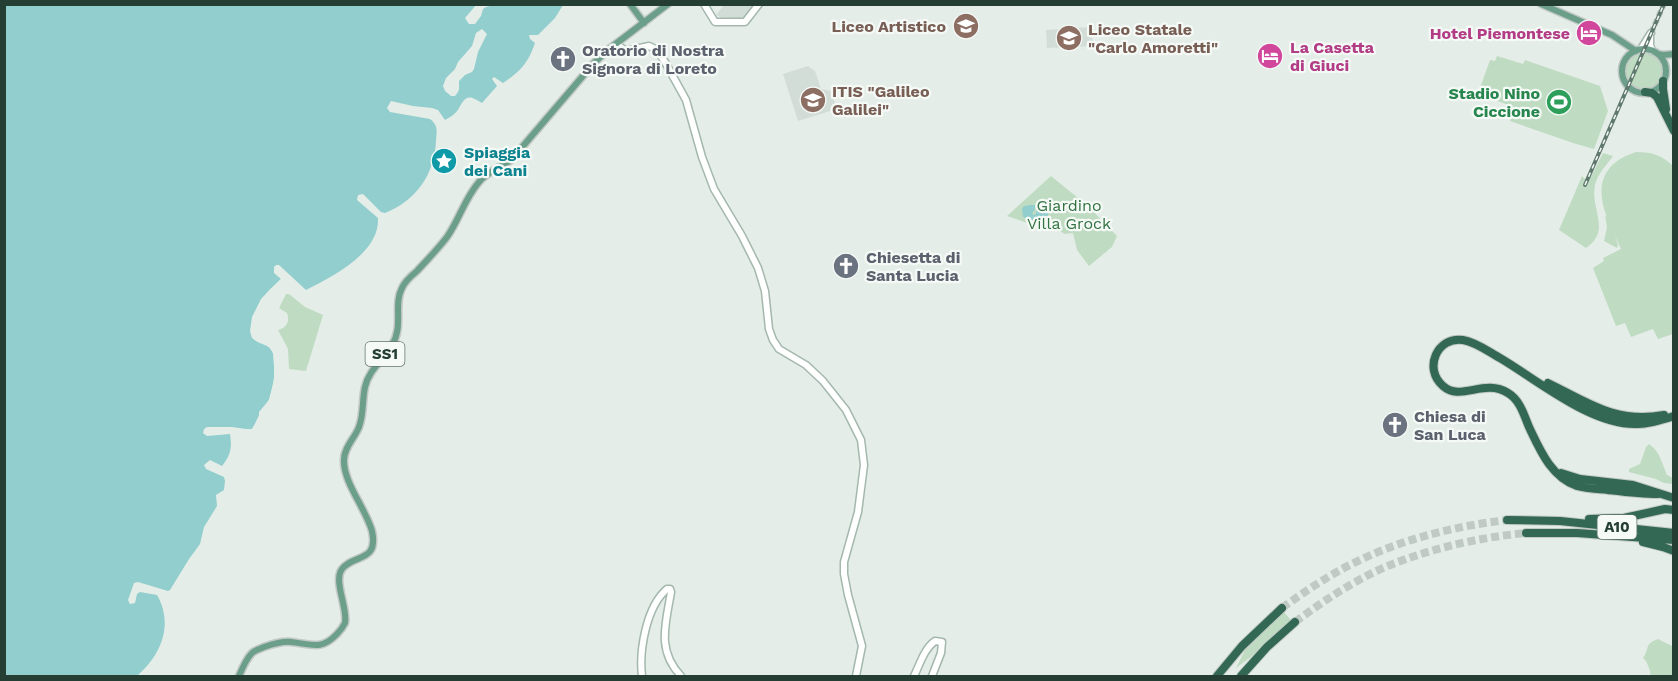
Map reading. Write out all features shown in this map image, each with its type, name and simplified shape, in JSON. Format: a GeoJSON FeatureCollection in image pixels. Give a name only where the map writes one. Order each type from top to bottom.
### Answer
{"type":"FeatureCollection","features":[{"type":"Feature","properties":{"kind":"highway"},"geometry":{"type":"LineString","coordinates":[[1663,81],[1668,117]]}},
{"type":"Feature","properties":{"kind":"highway"},"geometry":{"type":"LineString","coordinates":[[1645,92],[1657,97],[1674,131]]}},
{"type":"Feature","properties":{"kind":"highway"},"geometry":{"type":"LineString","coordinates":[[1674,414],[1656,422],[1637,424],[1609,421],[1470,342],[1458,339],[1443,345],[1437,352],[1433,364],[1436,379],[1450,391],[1459,392],[1488,387],[1503,390],[1511,395],[1521,409],[1544,457],[1554,470],[1580,479],[1633,486],[1674,498]]}},
{"type":"Feature","properties":{"kind":"highway"},"geometry":{"type":"LineString","coordinates":[[1560,521],[1612,519],[1665,509],[1674,510]]}},
{"type":"Feature","properties":{"kind":"highway","name":"A10"},"geometry":{"type":"LineString","coordinates":[[1507,520],[1560,521],[1674,533]]}},
{"type":"Feature","properties":{"kind":"highway","name":"A10"},"geometry":{"type":"LineString","coordinates":[[1526,533],[1577,533],[1674,540]]}},
{"type":"Feature","properties":{"kind":"highway"},"geometry":{"type":"LineString","coordinates":[[1613,536],[1654,544],[1674,551]]}},
{"type":"Feature","properties":{"kind":"highway"},"geometry":{"type":"LineString","coordinates":[[1217,676],[1242,646],[1282,608]]}},
{"type":"Feature","properties":{"kind":"highway"},"geometry":{"type":"LineString","coordinates":[[1241,676],[1267,647],[1295,622]]}},
{"type":"Feature","properties":{"kind":"main road"},"geometry":{"type":"LineString","coordinates":[[630,4],[645,23]]}},
{"type":"Feature","properties":{"kind":"main road","name":"SS1"},"geometry":{"type":"LineString","coordinates":[[238,676],[256,650],[289,642],[321,645],[341,630],[344,623],[340,574],[346,566],[368,554],[373,541],[368,520],[347,476],[345,452],[359,427],[364,387],[369,375],[396,338],[402,288],[448,236],[479,181],[512,159],[594,63],[668,4]]}},
{"type":"Feature","properties":{"kind":"main road"},"geometry":{"type":"LineString","coordinates":[[704,4],[714,21],[719,23],[745,22],[759,4]]}},
{"type":"Feature","properties":{"kind":"main road"},"geometry":{"type":"LineString","coordinates":[[1541,4],[1612,35],[1638,50],[1674,55]]}},
{"type":"Feature","properties":{"kind":"main road"},"geometry":{"type":"LineString","coordinates":[[1622,41],[1626,47],[1626,58],[1622,70],[1625,81],[1636,91],[1652,91],[1659,87],[1663,81],[1665,67],[1663,60],[1650,45],[1651,33],[1638,50],[1626,58]]}},
{"type":"Feature","properties":{"kind":"main road"},"geometry":{"type":"LineString","coordinates":[[616,44],[626,51],[649,46],[660,54],[686,100],[702,158],[714,189],[758,268],[765,291],[772,340],[779,349],[806,365],[830,390],[846,410],[861,440],[864,465],[858,513],[844,562],[848,596],[861,646],[856,676]]}},
{"type":"Feature","properties":{"kind":"main road"},"geometry":{"type":"LineString","coordinates":[[1665,67],[1674,55]]}},
{"type":"Feature","properties":{"kind":"main road"},"geometry":{"type":"LineString","coordinates":[[642,676],[641,653],[648,621],[657,601],[667,589],[672,592],[664,630],[667,656],[681,676]]}},
{"type":"Feature","properties":{"kind":"main road"},"geometry":{"type":"LineString","coordinates":[[914,676],[929,646],[935,641],[942,642],[941,653],[932,676]]}},
{"type":"Feature","properties":{"kind":"shaded area"},"geometry":{"type":"Polygon","coordinates":[[[721,5],[756,5],[743,20],[724,19],[716,15],[723,6],[721,5]]]}},
{"type":"Feature","properties":{"kind":"shaded area","name":"Liceo Statale \"Carlo Amoretti\""},"geometry":{"type":"Polygon","coordinates":[[[1091,27],[1093,46],[1047,48],[1046,30],[1091,27]]]}},
{"type":"Feature","properties":{"kind":"shaded area","name":"ITIS \"Galileo Galilei\""},"geometry":{"type":"Polygon","coordinates":[[[808,66],[815,71],[821,89],[831,91],[837,109],[798,121],[783,74],[808,66]]]}},
{"type":"Feature","properties":{"kind":"green space"},"geometry":{"type":"Polygon","coordinates":[[[1644,51],[1657,57],[1663,70],[1657,83],[1644,89],[1631,83],[1625,70],[1631,57],[1644,51]]]}},
{"type":"Feature","properties":{"kind":"green space"},"geometry":{"type":"Polygon","coordinates":[[[1497,56],[1523,64],[1525,60],[1600,86],[1608,111],[1594,149],[1510,121],[1514,107],[1484,96],[1485,93],[1479,91],[1490,60],[1495,61],[1497,56]]]}},
{"type":"Feature","properties":{"kind":"green space"},"geometry":{"type":"Polygon","coordinates":[[[1636,152],[1656,155],[1673,166],[1673,334],[1658,339],[1653,329],[1631,337],[1625,323],[1616,326],[1593,268],[1604,261],[1603,258],[1621,249],[1615,236],[1617,248],[1604,241],[1607,227],[1605,215],[1607,217],[1603,205],[1602,185],[1605,176],[1616,162],[1636,152]]]}},
{"type":"Feature","properties":{"kind":"green space"},"geometry":{"type":"Polygon","coordinates":[[[1603,153],[1613,156],[1596,181],[1594,194],[1598,234],[1586,248],[1559,230],[1582,176],[1585,179],[1591,177],[1603,153]]]}},
{"type":"Feature","properties":{"kind":"green space","name":"Giardino Villa Grock"},"geometry":{"type":"Polygon","coordinates":[[[1051,176],[1088,206],[1117,236],[1112,247],[1089,266],[1077,250],[1073,233],[1065,234],[1054,228],[1033,225],[1007,216],[1051,176]]]}},
{"type":"Feature","properties":{"kind":"green space"},"geometry":{"type":"Polygon","coordinates":[[[286,294],[305,307],[323,315],[306,371],[289,369],[288,349],[278,330],[284,328],[288,321],[287,313],[279,308],[286,294]]]}},
{"type":"Feature","properties":{"kind":"green space"},"geometry":{"type":"Polygon","coordinates":[[[1649,444],[1658,454],[1667,475],[1673,478],[1673,484],[1629,472],[1629,469],[1640,464],[1649,444]]]}},
{"type":"Feature","properties":{"kind":"green space"},"geometry":{"type":"Polygon","coordinates":[[[1283,611],[1291,620],[1256,653],[1236,668],[1247,646],[1283,611]]]}},
{"type":"Feature","properties":{"kind":"green space"},"geometry":{"type":"Polygon","coordinates":[[[1658,639],[1672,646],[1673,676],[1651,676],[1643,658],[1649,645],[1658,639]]]}},
{"type":"Feature","properties":{"kind":"water"},"geometry":{"type":"Polygon","coordinates":[[[4,5],[563,5],[555,18],[538,35],[529,35],[535,43],[523,66],[503,83],[494,77],[492,79],[497,86],[482,103],[468,98],[457,112],[445,120],[438,110],[391,101],[387,108],[390,112],[433,121],[437,131],[435,152],[428,175],[422,185],[396,208],[385,213],[381,212],[363,194],[358,195],[357,200],[378,218],[377,231],[363,253],[341,271],[306,290],[279,265],[274,267],[274,273],[281,279],[260,302],[251,330],[253,338],[270,348],[274,356],[274,376],[270,397],[252,429],[207,427],[204,429],[203,433],[207,436],[230,434],[230,451],[222,466],[210,460],[204,465],[206,469],[224,477],[224,490],[216,495],[217,506],[204,527],[200,544],[170,590],[134,583],[128,600],[130,604],[135,603],[137,594],[140,592],[157,595],[164,617],[162,639],[158,649],[153,659],[137,676],[5,676],[4,5]]]}},
{"type":"Feature","properties":{"kind":"water"},"geometry":{"type":"Polygon","coordinates":[[[1036,205],[1033,215],[1036,214],[1037,206],[1048,213],[1046,218],[1040,221],[1023,217],[1024,206],[1036,205]]]}},
{"type":"Feature","properties":{"kind":"pier"},"geometry":{"type":"Polygon","coordinates":[[[477,4],[494,5],[483,9],[475,24],[469,24],[465,18],[477,4]]]}},
{"type":"Feature","properties":{"kind":"pier"},"geometry":{"type":"Polygon","coordinates":[[[482,29],[487,34],[478,52],[474,69],[459,81],[458,92],[455,96],[451,96],[443,86],[446,78],[472,46],[476,33],[482,29]]]}},
{"type":"Feature","properties":{"kind":"pier"},"geometry":{"type":"Polygon","coordinates":[[[281,279],[283,281],[263,301],[255,318],[253,331],[255,336],[269,343],[276,351],[277,372],[272,401],[262,414],[260,423],[252,432],[259,412],[269,400],[274,380],[274,367],[273,353],[270,348],[252,338],[250,331],[252,317],[261,299],[281,279]]]}},
{"type":"Feature","properties":{"kind":"tunnel"},"geometry":{"type":"LineString","coordinates":[[1651,33],[1664,4]]}},
{"type":"Feature","properties":{"kind":"tunnel"},"geometry":{"type":"LineString","coordinates":[[1282,608],[1330,576],[1377,552],[1432,534],[1507,520]]}},
{"type":"Feature","properties":{"kind":"tunnel"},"geometry":{"type":"LineString","coordinates":[[1295,622],[1343,589],[1395,563],[1460,544],[1526,533]]}},
{"type":"Feature","properties":{"kind":"railway"},"geometry":{"type":"LineString","coordinates":[[1585,185],[1664,4]]}},
{"type":"Feature","properties":{"kind":"place","name":"Liceo Artistico"},"geometry":{"type":"Point","coordinates":[966,26]}},
{"type":"Feature","properties":{"kind":"place","name":"Hotel Piemontese"},"geometry":{"type":"Point","coordinates":[1589,33]}},
{"type":"Feature","properties":{"kind":"place","name":"Liceo Statale \"Carlo Amoretti\""},"geometry":{"type":"Point","coordinates":[1069,38]}},
{"type":"Feature","properties":{"kind":"place","name":"La Casetta di Giuci"},"geometry":{"type":"Point","coordinates":[1270,56]}},
{"type":"Feature","properties":{"kind":"place","name":"Oratorio di Nostra Signora di Loreto"},"geometry":{"type":"Point","coordinates":[563,59]}},
{"type":"Feature","properties":{"kind":"place","name":"ITIS \"Galileo Galilei\""},"geometry":{"type":"Point","coordinates":[813,100]}},
{"type":"Feature","properties":{"kind":"place","name":"Stadio Nino Ciccione"},"geometry":{"type":"Point","coordinates":[1559,102]}},
{"type":"Feature","properties":{"kind":"place","name":"Spiaggia dei Cani"},"geometry":{"type":"Point","coordinates":[444,161]}},
{"type":"Feature","properties":{"kind":"place","name":"Chiesetta di Santa Lucia"},"geometry":{"type":"Point","coordinates":[846,266]}},
{"type":"Feature","properties":{"kind":"place","name":"Chiesa di San Luca"},"geometry":{"type":"Point","coordinates":[1395,425]}}]}
